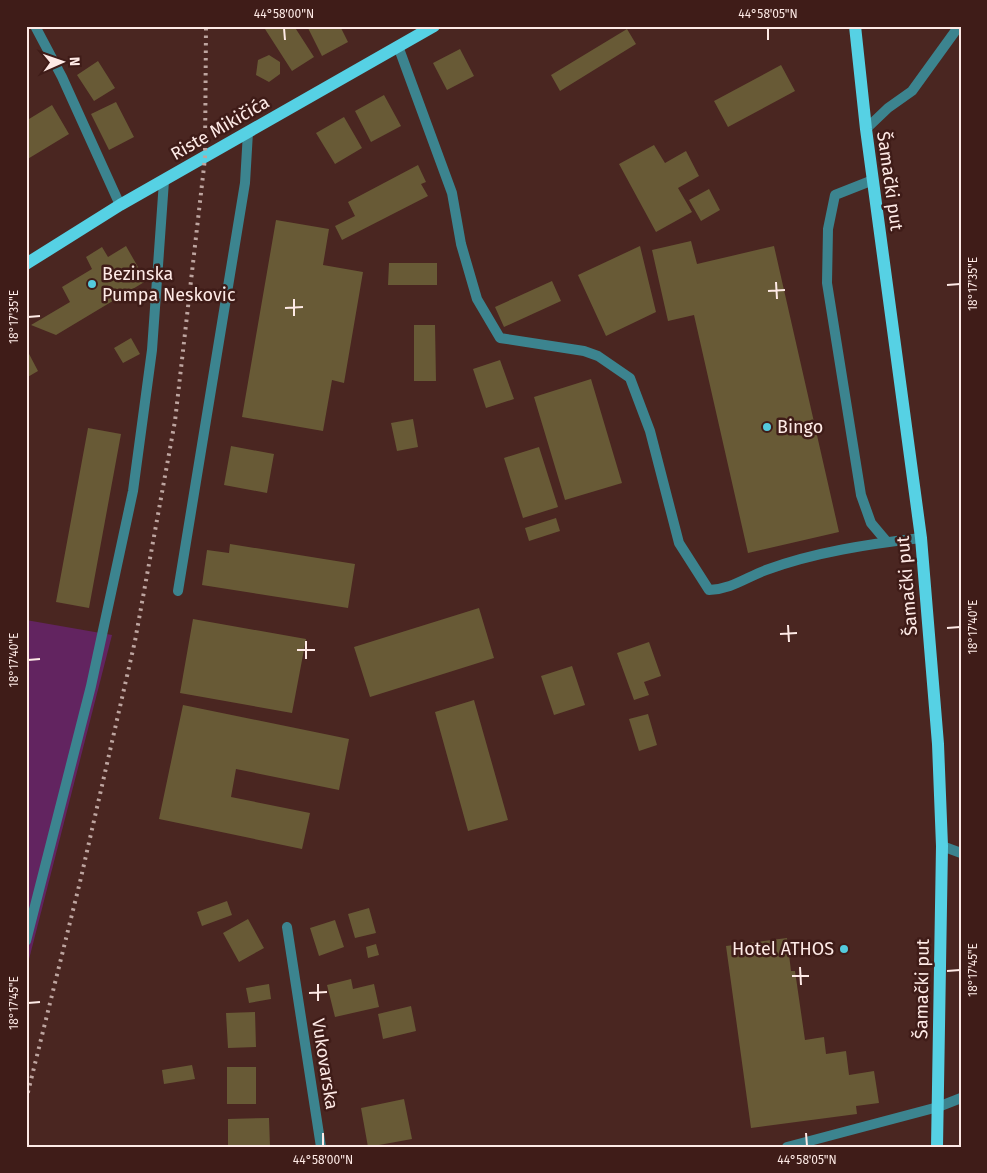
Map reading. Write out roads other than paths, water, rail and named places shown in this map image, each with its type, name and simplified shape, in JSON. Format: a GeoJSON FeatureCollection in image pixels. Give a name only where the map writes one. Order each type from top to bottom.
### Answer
{"type":"FeatureCollection","features":[{"type":"Feature","properties":{"kind":"main road","name":"Riste Mikičića"},"geometry":{"type":"LineString","coordinates":[[26,264],[120,205],[434,26]]}},
{"type":"Feature","properties":{"kind":"main road","name":"Šamački put"},"geometry":{"type":"LineString","coordinates":[[855,26],[866,129],[920,538],[938,744],[942,846],[937,1147]]}},
{"type":"Feature","properties":{"kind":"street"},"geometry":{"type":"LineString","coordinates":[[35,26],[62,77],[120,205]]}},
{"type":"Feature","properties":{"kind":"street"},"geometry":{"type":"LineString","coordinates":[[866,129],[888,108],[912,91],[959,26]]}},
{"type":"Feature","properties":{"kind":"street"},"geometry":{"type":"LineString","coordinates":[[398,46],[452,193],[462,244],[477,299],[500,338],[584,351],[598,356],[630,378],[650,431],[679,543],[709,590],[724,590],[766,570],[823,554],[920,538]]}},
{"type":"Feature","properties":{"kind":"street"},"geometry":{"type":"LineString","coordinates":[[178,591],[245,183],[248,132]]}},
{"type":"Feature","properties":{"kind":"street"},"geometry":{"type":"LineString","coordinates":[[26,941],[91,686],[133,491],[152,350],[164,180]]}},
{"type":"Feature","properties":{"kind":"street"},"geometry":{"type":"LineString","coordinates":[[873,180],[836,195],[828,229],[827,283],[861,495],[871,523],[887,542]]}},
{"type":"Feature","properties":{"kind":"street"},"geometry":{"type":"LineString","coordinates":[[942,846],[961,853]]}},
{"type":"Feature","properties":{"kind":"street","name":"Vukovarska"},"geometry":{"type":"LineString","coordinates":[[287,927],[321,1147]]}},
{"type":"Feature","properties":{"kind":"street"},"geometry":{"type":"LineString","coordinates":[[788,1147],[961,1098]]}},
{"type":"Feature","properties":{"kind":"railway"},"geometry":{"type":"LineString","coordinates":[[26,1100],[80,882],[135,641],[175,421],[205,158],[206,26]]}},
{"type":"Feature","properties":{"kind":"place","name":"Bezinska Pumpa Neskovic"},"geometry":{"type":"Point","coordinates":[92,284]}},
{"type":"Feature","properties":{"kind":"place","name":"Bingo"},"geometry":{"type":"Point","coordinates":[767,427]}},
{"type":"Feature","properties":{"kind":"place","name":"Hotel ATHOS"},"geometry":{"type":"Point","coordinates":[844,949]}}]}
